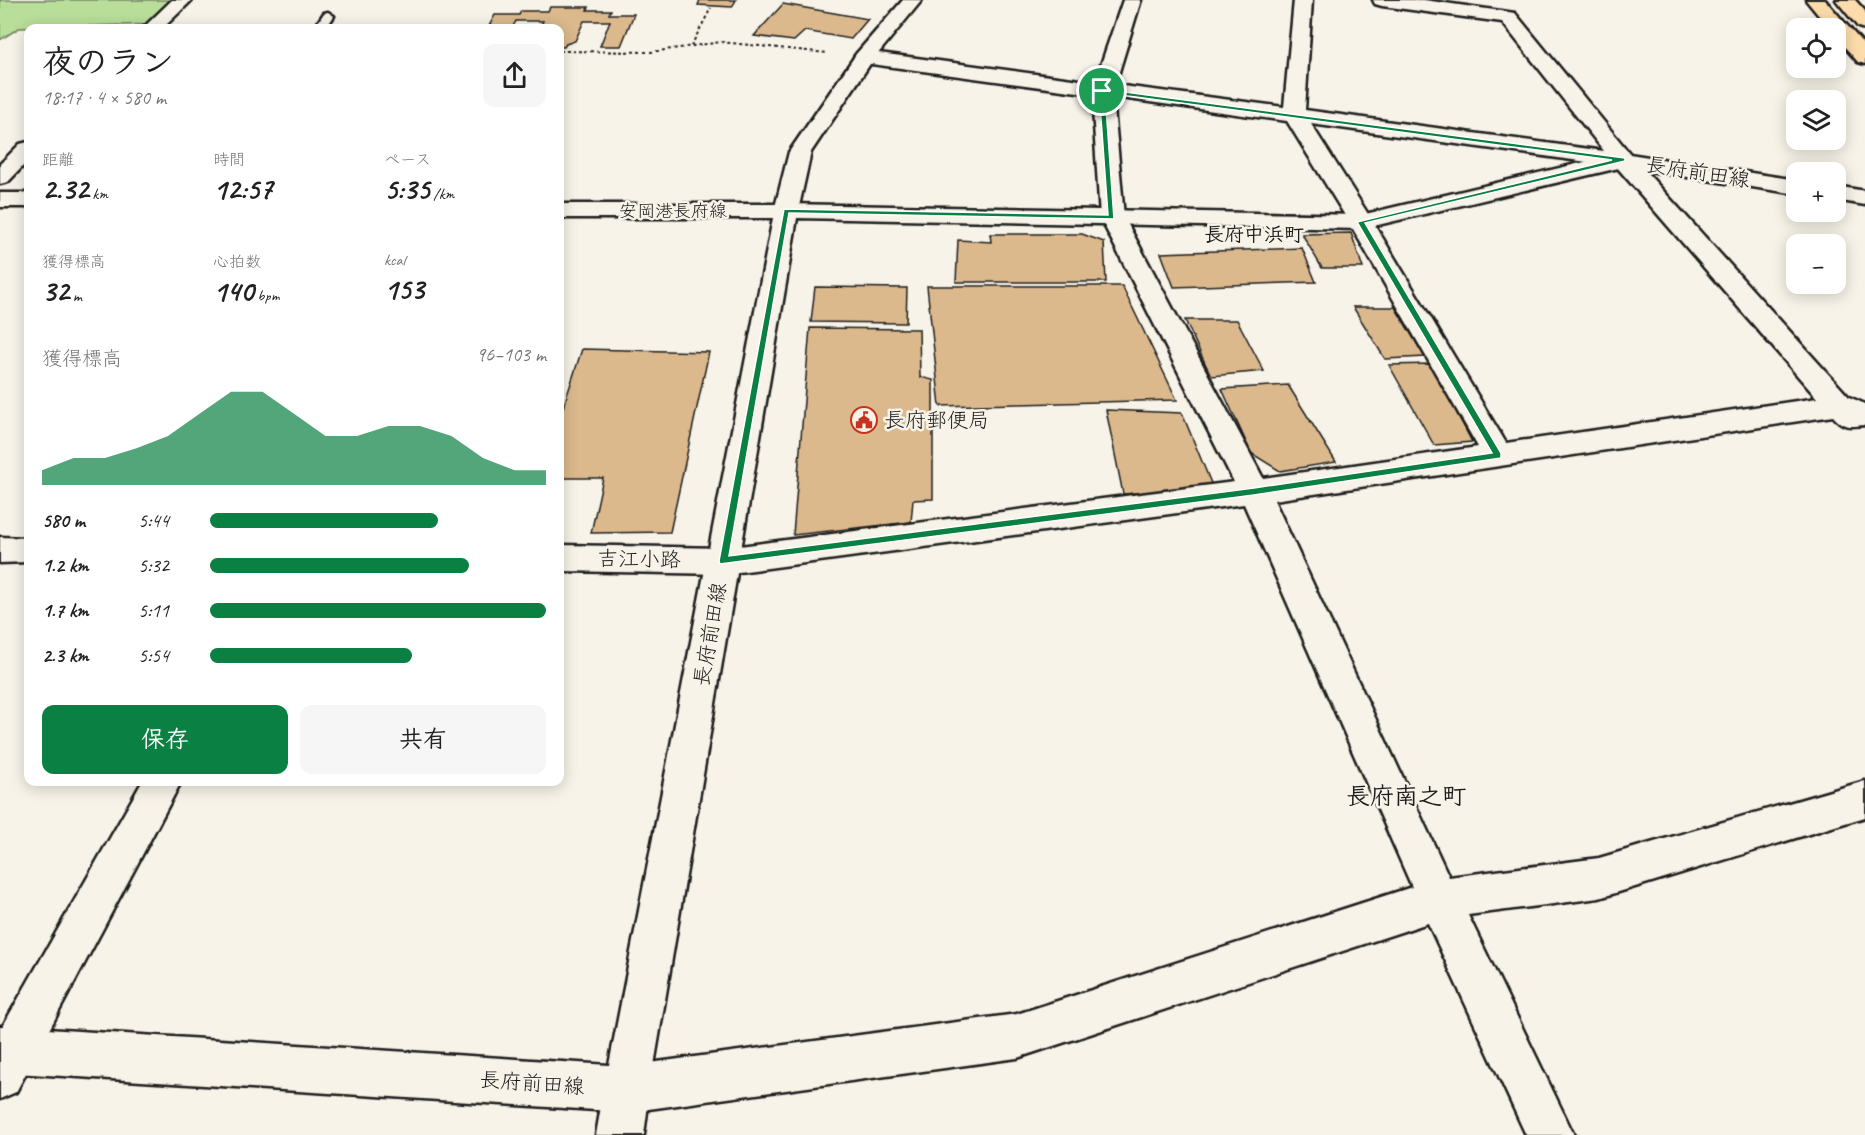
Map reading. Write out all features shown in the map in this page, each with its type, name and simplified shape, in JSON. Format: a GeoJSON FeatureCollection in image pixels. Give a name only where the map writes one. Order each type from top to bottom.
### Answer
{"type":"FeatureCollection","features":[{"type":"Feature","properties":{"kind":"highway"},"geometry":{"type":"LineString","coordinates":[[1815,0],[1865,58]]}},
{"type":"Feature","properties":{"kind":"highway"},"geometry":{"type":"LineString","coordinates":[[1845,0],[1865,23]]}},
{"type":"Feature","properties":{"kind":"street"},"geometry":{"type":"LineString","coordinates":[[156,24],[183,0]]}},
{"type":"Feature","properties":{"kind":"street"},"geometry":{"type":"LineString","coordinates":[[786,211],[800,152],[864,57],[913,0]]}},
{"type":"Feature","properties":{"kind":"street"},"geometry":{"type":"LineString","coordinates":[[1132,0],[1102,91],[1112,217],[1254,491],[1438,899],[1550,1135]]}},
{"type":"Feature","properties":{"kind":"street"},"geometry":{"type":"LineString","coordinates":[[1303,0],[1294,115],[1361,222],[1498,456]]}},
{"type":"Feature","properties":{"kind":"street"},"geometry":{"type":"LineString","coordinates":[[1382,0],[1508,17],[1623,160],[1853,410],[1865,436]]}},
{"type":"Feature","properties":{"kind":"street"},"geometry":{"type":"LineString","coordinates":[[864,57],[1623,160]]}},
{"type":"Feature","properties":{"kind":"street"},"geometry":{"type":"LineString","coordinates":[[0,177],[24,152]]}},
{"type":"Feature","properties":{"kind":"street","name":"長府前田線"},"geometry":{"type":"LineString","coordinates":[[5,1058],[627,1089],[786,211],[1361,222],[1623,160],[1786,185]]}},
{"type":"Feature","properties":{"kind":"street"},"geometry":{"type":"LineString","coordinates":[[1846,195],[1865,198]]}},
{"type":"Feature","properties":{"kind":"street"},"geometry":{"type":"LineString","coordinates":[[0,200],[24,200]]}},
{"type":"Feature","properties":{"kind":"street","name":"安岡港長府線"},"geometry":{"type":"LineString","coordinates":[[564,211],[786,211]]}},
{"type":"Feature","properties":{"kind":"street","name":"吉江小路"},"geometry":{"type":"LineString","coordinates":[[564,558],[724,561],[1853,410]]}},
{"type":"Feature","properties":{"kind":"street"},"geometry":{"type":"LineString","coordinates":[[0,550],[24,550]]}},
{"type":"Feature","properties":{"kind":"street"},"geometry":{"type":"LineString","coordinates":[[5,1058],[160,786]]}},
{"type":"Feature","properties":{"kind":"street"},"geometry":{"type":"LineString","coordinates":[[620,1135],[627,1089],[1017,1036],[1438,899],[1599,878],[1865,799]]}},
{"type":"Feature","properties":{"kind":"lane"},"geometry":{"type":"LineString","coordinates":[[323,24],[328,16]]}},
{"type":"Feature","properties":{"kind":"path"},"geometry":{"type":"LineString","coordinates":[[691,46],[711,8]]}},
{"type":"Feature","properties":{"kind":"path"},"geometry":{"type":"LineString","coordinates":[[564,51],[651,52],[721,42],[864,57]]}},
{"type":"Feature","properties":{"kind":"green space"},"geometry":{"type":"Polygon","coordinates":[[[0,0],[183,0],[157,24],[24,24],[24,28],[19,28],[0,40],[0,0]]]}},
{"type":"Feature","properties":{"kind":"building"},"geometry":{"type":"Polygon","coordinates":[[[700,0],[736,0],[732,7],[698,5],[700,0]]]}},
{"type":"Feature","properties":{"kind":"building"},"geometry":{"type":"Polygon","coordinates":[[[783,4],[868,19],[851,39],[805,31],[794,41],[754,36],[783,4]]]}},
{"type":"Feature","properties":{"kind":"building"},"geometry":{"type":"Polygon","coordinates":[[[550,7],[589,7],[587,10],[611,10],[609,14],[634,14],[621,46],[600,46],[610,21],[584,21],[575,41],[564,47],[564,24],[516,21],[514,24],[490,24],[495,15],[519,15],[521,11],[548,11],[550,7]]]}},
{"type":"Feature","properties":{"kind":"building"},"geometry":{"type":"Polygon","coordinates":[[[1351,233],[1363,268],[1322,268],[1302,234],[1351,233]]]}},
{"type":"Feature","properties":{"kind":"building"},"geometry":{"type":"Polygon","coordinates":[[[990,234],[1082,234],[1104,242],[1106,282],[956,282],[958,240],[991,242],[990,234]]]}},
{"type":"Feature","properties":{"kind":"building"},"geometry":{"type":"Polygon","coordinates":[[[1302,248],[1316,282],[1174,287],[1161,253],[1302,248]]]}},
{"type":"Feature","properties":{"kind":"building"},"geometry":{"type":"Polygon","coordinates":[[[927,286],[1122,286],[1177,400],[940,406],[927,286]]]}},
{"type":"Feature","properties":{"kind":"building"},"geometry":{"type":"Polygon","coordinates":[[[815,287],[907,288],[906,323],[811,322],[815,287]]]}},
{"type":"Feature","properties":{"kind":"building"},"geometry":{"type":"Polygon","coordinates":[[[1353,307],[1395,307],[1425,357],[1385,359],[1353,307]]]}},
{"type":"Feature","properties":{"kind":"building"},"geometry":{"type":"Polygon","coordinates":[[[1185,320],[1237,320],[1264,371],[1211,376],[1185,320]]]}},
{"type":"Feature","properties":{"kind":"building"},"geometry":{"type":"Polygon","coordinates":[[[810,328],[919,329],[920,377],[933,380],[933,499],[913,500],[911,522],[793,535],[810,328]]]}},
{"type":"Feature","properties":{"kind":"building"},"geometry":{"type":"Polygon","coordinates":[[[582,349],[709,352],[670,532],[591,533],[603,478],[564,478],[564,405],[582,349]]]}},
{"type":"Feature","properties":{"kind":"building"},"geometry":{"type":"Polygon","coordinates":[[[1431,364],[1472,442],[1434,445],[1389,365],[1431,364]]]}},
{"type":"Feature","properties":{"kind":"building"},"geometry":{"type":"Polygon","coordinates":[[[1288,385],[1336,462],[1280,471],[1251,453],[1222,389],[1288,385]]]}},
{"type":"Feature","properties":{"kind":"building"},"geometry":{"type":"Polygon","coordinates":[[[1106,410],[1182,413],[1213,488],[1123,494],[1106,410]]]}},
{"type":"Feature","properties":{"kind":"place","name":"長府郵便局"},"geometry":{"type":"Point","coordinates":[864,420]}},
{"type":"Feature","properties":{"kind":"district","name":"長府中浜町"},"geometry":{"type":"Point","coordinates":[1254,234]}},
{"type":"Feature","properties":{"kind":"district","name":"長府南之町"},"geometry":{"type":"Point","coordinates":[1406,796]}},
{"type":"Feature","properties":{"kind":"route"},"geometry":{"type":"LineString","coordinates":[[1102,91],[1623,160],[1361,222],[1498,456],[1254,491],[724,561],[786,211],[1112,217],[1102,91]]}}]}
